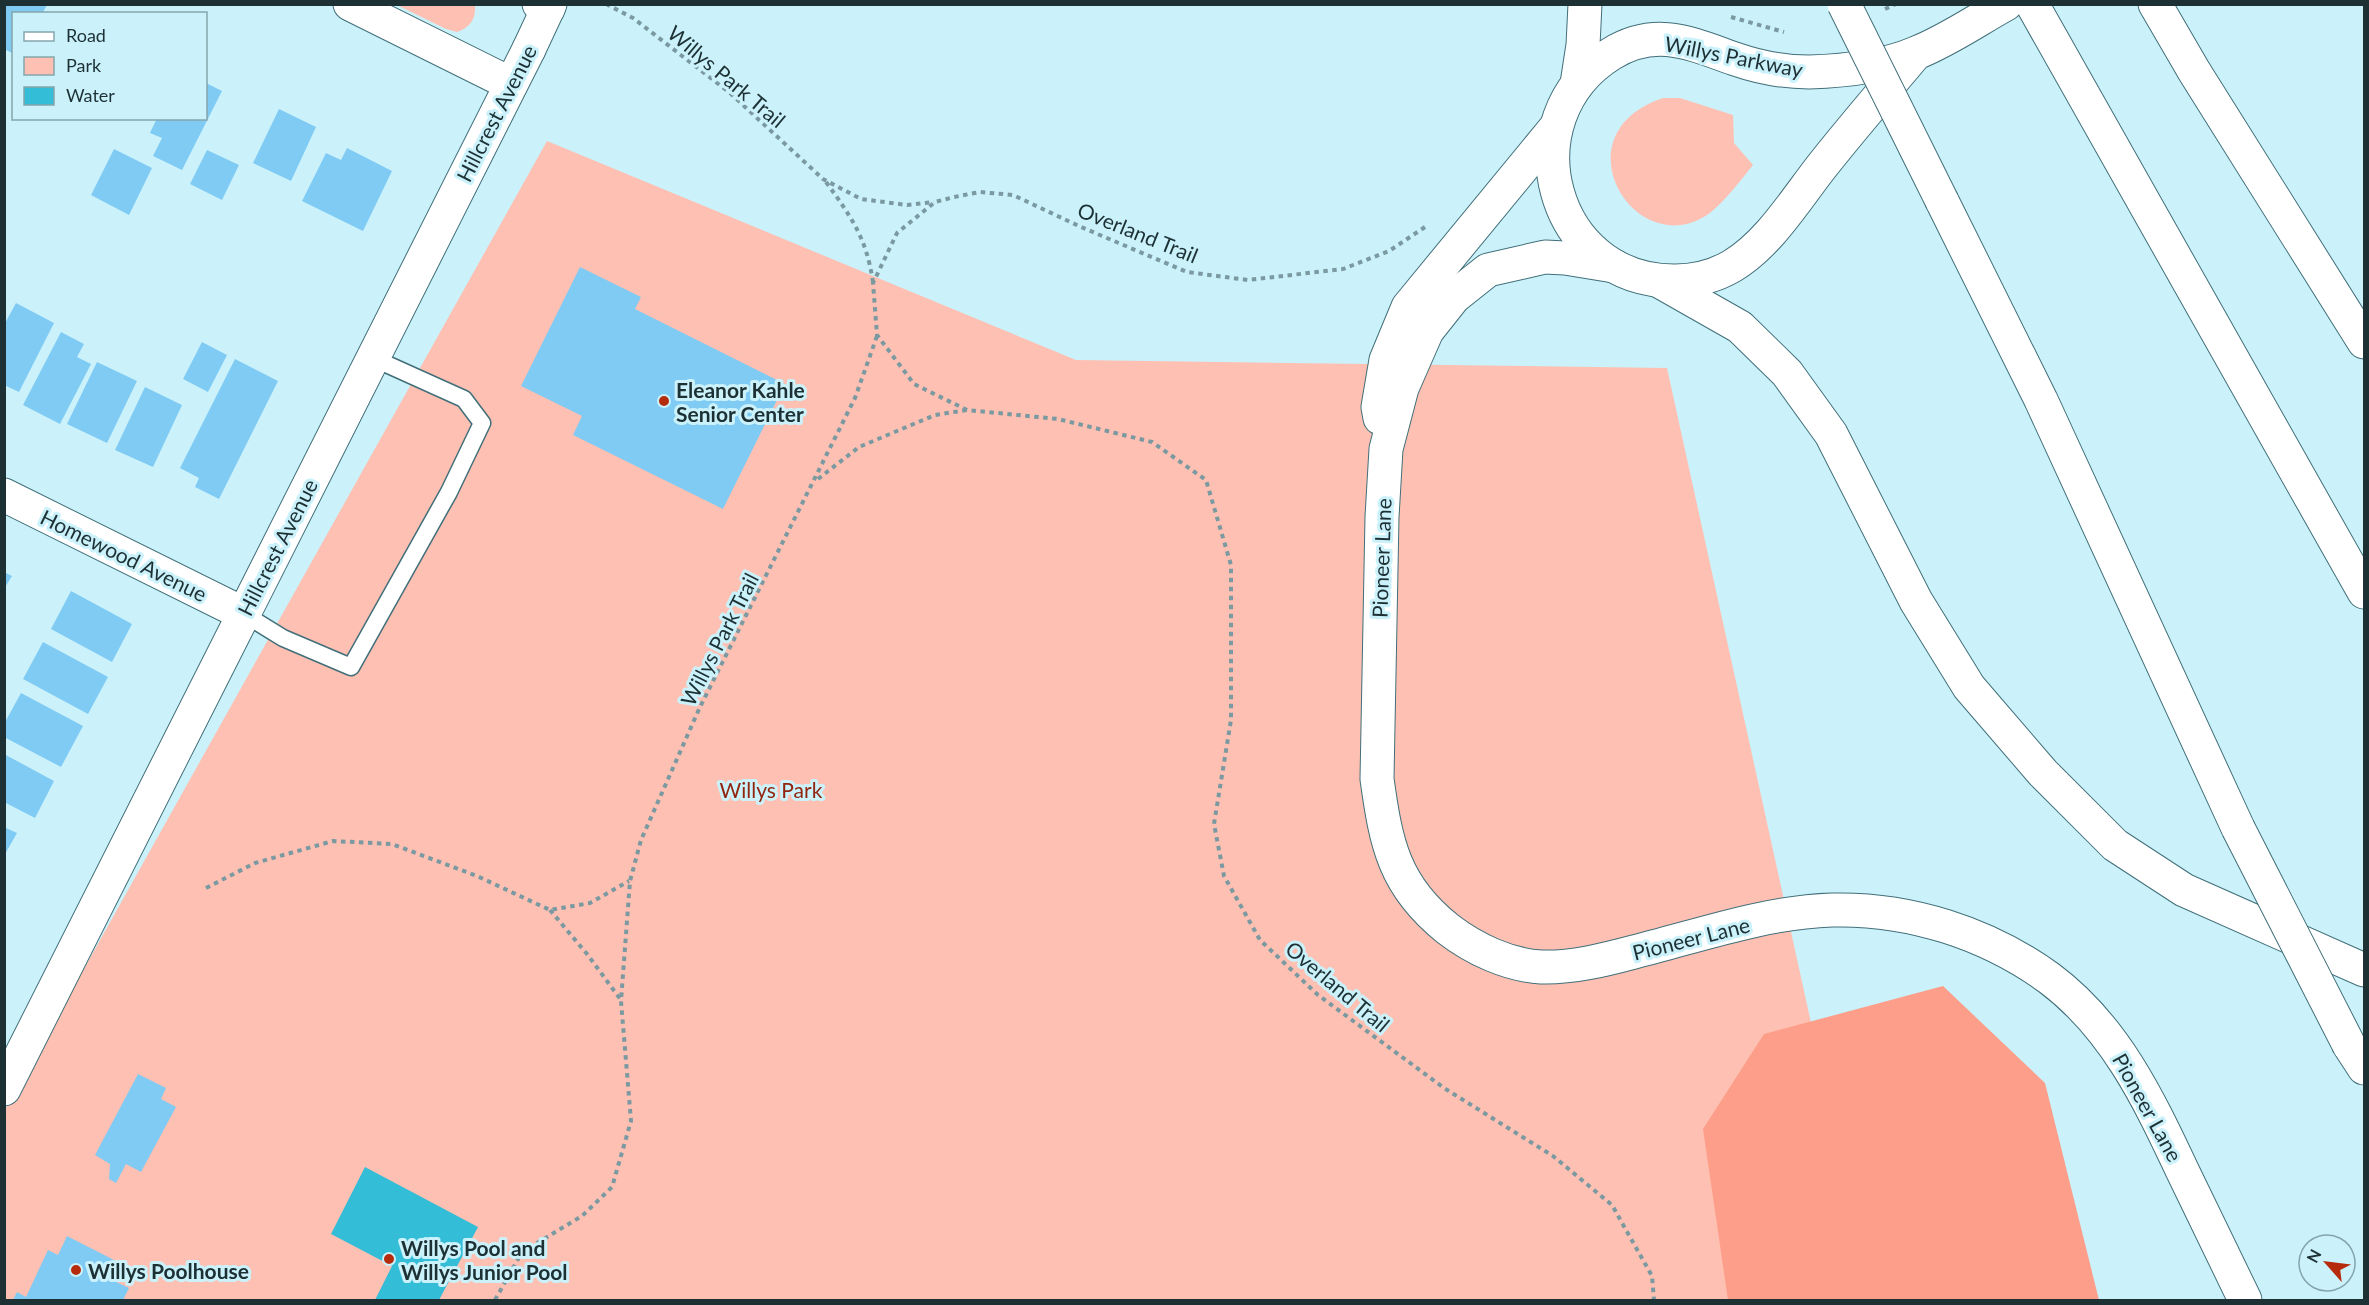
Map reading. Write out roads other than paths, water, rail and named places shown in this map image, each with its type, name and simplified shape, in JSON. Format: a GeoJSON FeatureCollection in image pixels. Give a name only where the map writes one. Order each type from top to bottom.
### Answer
{"type":"FeatureCollection","features":[{"type":"Feature","properties":{"kind":"main road"},"geometry":{"type":"LineString","coordinates":[[350,4],[511,84]]}},
{"type":"Feature","properties":{"kind":"main road"},"geometry":{"type":"LineString","coordinates":[[1577,84],[1583,45],[1585,4]]}},
{"type":"Feature","properties":{"kind":"main road"},"geometry":{"type":"LineString","coordinates":[[1844,4],[2041,400],[2238,828],[2357,1056]]}},
{"type":"Feature","properties":{"kind":"main road","name":"Willys Parkway"},"geometry":{"type":"LineString","coordinates":[[1556,127],[1577,84],[1594,66],[1613,53],[1634,44],[1657,40],[1680,40],[1771,68],[1807,72],[1844,70],[1880,64],[1916,53],[2006,4]]}},
{"type":"Feature","properties":{"kind":"main road"},"geometry":{"type":"LineString","coordinates":[[2032,4],[2364,591]]}},
{"type":"Feature","properties":{"kind":"main road"},"geometry":{"type":"LineString","coordinates":[[2155,4],[2194,71],[2364,342]]}},
{"type":"Feature","properties":{"kind":"main road","name":"Hillcrest Avenue"},"geometry":{"type":"LineString","coordinates":[[4,1089],[529,49],[546,6]]}},
{"type":"Feature","properties":{"kind":"main road","name":"Willys Parkway"},"geometry":{"type":"LineString","coordinates":[[1614,266],[1634,276],[1659,281],[1685,281],[1710,276],[1731,267],[1766,239],[1838,146],[1916,53]]}},
{"type":"Feature","properties":{"kind":"main road"},"geometry":{"type":"LineString","coordinates":[[1556,127],[1552,152],[1553,176],[1558,200],[1567,220],[1580,238],[1596,254],[1614,266]]}},
{"type":"Feature","properties":{"kind":"main road","name":"Pioneer Lane"},"geometry":{"type":"LineString","coordinates":[[1386,449],[1378,407],[1386,360],[1408,307],[1556,127]]}},
{"type":"Feature","properties":{"kind":"main road","name":"Pioneer Lane"},"geometry":{"type":"LineString","coordinates":[[1614,266],[1565,258],[1528,259],[1488,270],[1454,297],[1427,331],[1402,388],[1386,449],[1381,552],[1377,778],[1382,816],[1392,857],[1408,888],[1431,915],[1459,937],[1485,952],[1509,961],[1540,967],[1577,965],[1784,915],[1830,910],[1894,913],[1970,934],[2010,954],[2049,979],[2102,1029],[2131,1067],[2245,1300]]}},
{"type":"Feature","properties":{"kind":"main road"},"geometry":{"type":"LineString","coordinates":[[1659,281],[1740,327],[1787,373],[1831,434],[1916,601],[1969,687],[2043,773],[2115,845],[2184,890],[2364,970]]}},
{"type":"Feature","properties":{"kind":"main road","name":"Homewood Avenue"},"geometry":{"type":"LineString","coordinates":[[4,495],[244,614]]}},
{"type":"Feature","properties":{"kind":"lane"},"geometry":{"type":"LineString","coordinates":[[244,614],[283,638],[351,667],[449,492],[482,423],[464,399],[373,358]]}},
{"type":"Feature","properties":{"kind":"water"},"geometry":{"type":"Polygon","coordinates":[[[365,1167],[478,1227],[439,1300],[375,1300],[392,1266],[331,1234],[365,1167]]]}},
{"type":"Feature","properties":{"kind":"place","name":"Eleanor Kahle Senior Center"},"geometry":{"type":"Point","coordinates":[664,401]}},
{"type":"Feature","properties":{"kind":"place","name":"Willys Pool and Willys Junior Pool"},"geometry":{"type":"Point","coordinates":[389,1259]}},
{"type":"Feature","properties":{"kind":"place","name":"Willys Poolhouse"},"geometry":{"type":"Point","coordinates":[76,1270]}},
{"type":"Feature","properties":{"kind":"park label","name":"Willys Park"},"geometry":{"type":"Point","coordinates":[771,789]}}]}
